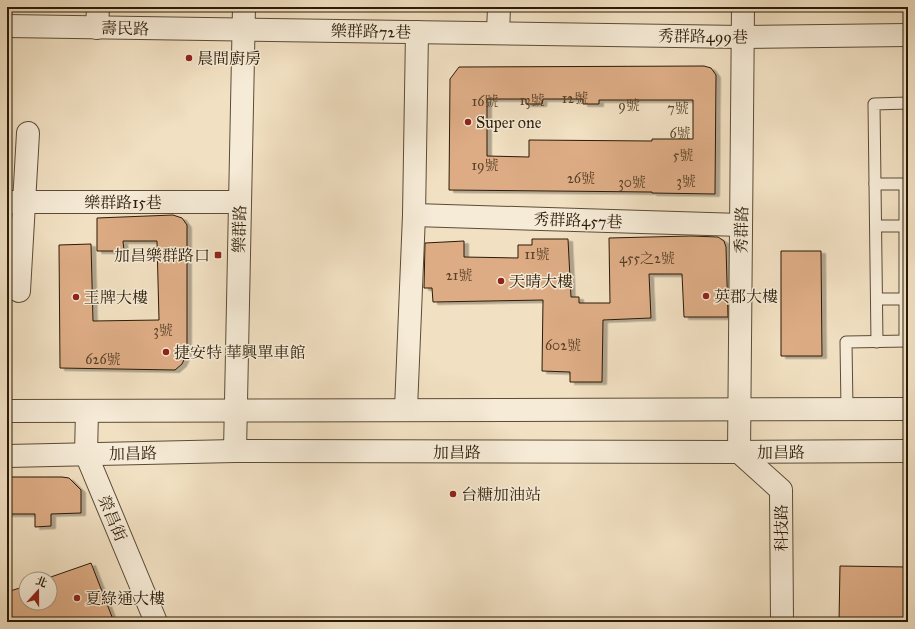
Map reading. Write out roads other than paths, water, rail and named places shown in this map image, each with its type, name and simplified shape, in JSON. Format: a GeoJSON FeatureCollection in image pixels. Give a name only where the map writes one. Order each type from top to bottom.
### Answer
{"type":"FeatureCollection","features":[{"type":"Feature","properties":{"kind":"street","name":"樂群路"},"geometry":{"type":"LineString","coordinates":[[235,451],[244,7]]}},
{"type":"Feature","properties":{"kind":"street"},"geometry":{"type":"LineString","coordinates":[[498,33],[499,7]]}},
{"type":"Feature","properties":{"kind":"street","name":"秀群路"},"geometry":{"type":"LineString","coordinates":[[739,452],[743,7]]}},
{"type":"Feature","properties":{"kind":"street","name":"壽民路"},"geometry":{"type":"LineString","coordinates":[[7,26],[98,17],[243,29]]}},
{"type":"Feature","properties":{"kind":"street","name":"樂群路72巷"},"geometry":{"type":"LineString","coordinates":[[243,29],[498,33]]}},
{"type":"Feature","properties":{"kind":"street"},"geometry":{"type":"LineString","coordinates":[[406,409],[414,215],[417,32]]}},
{"type":"Feature","properties":{"kind":"street","name":"秀群路499巷"},"geometry":{"type":"LineString","coordinates":[[498,33],[742,37],[908,35]]}},
{"type":"Feature","properties":{"kind":"street"},"geometry":{"type":"LineString","coordinates":[[19,291],[15,201],[28,133]]}},
{"type":"Feature","properties":{"kind":"street","name":"樂群路15巷"},"geometry":{"type":"LineString","coordinates":[[15,201],[239,202]]}},
{"type":"Feature","properties":{"kind":"street","name":"秀群路457巷"},"geometry":{"type":"LineString","coordinates":[[414,215],[741,225]]}},
{"type":"Feature","properties":{"kind":"street"},"geometry":{"type":"LineString","coordinates":[[7,411],[908,409]]}},
{"type":"Feature","properties":{"kind":"street","name":"榮昌街"},"geometry":{"type":"LineString","coordinates":[[87,411],[86,454],[156,622]]}},
{"type":"Feature","properties":{"kind":"street","name":"加昌路"},"geometry":{"type":"LineString","coordinates":[[7,456],[235,451],[908,451]]}},
{"type":"Feature","properties":{"kind":"street","name":"科技路"},"geometry":{"type":"LineString","coordinates":[[739,452],[781,490],[782,622]]}},
{"type":"Feature","properties":{"kind":"lane"},"geometry":{"type":"LineString","coordinates":[[877,342],[874,104],[908,103]]}},
{"type":"Feature","properties":{"kind":"lane"},"geometry":{"type":"LineString","coordinates":[[847,409],[846,342],[906,341],[906,184],[875,184]]}},
{"type":"Feature","properties":{"kind":"lane"},"geometry":{"type":"LineString","coordinates":[[876,226],[906,226]]}},
{"type":"Feature","properties":{"kind":"lane"},"geometry":{"type":"LineString","coordinates":[[877,299],[906,299]]}},
{"type":"Feature","properties":{"kind":"place","name":"晨間廚房"},"geometry":{"type":"Point","coordinates":[189,58]}},
{"type":"Feature","properties":{"kind":"place","name":"Super one"},"geometry":{"type":"Point","coordinates":[468,122]}},
{"type":"Feature","properties":{"kind":"place","name":"加昌樂群路口"},"geometry":{"type":"Point","coordinates":[218,255]}},
{"type":"Feature","properties":{"kind":"place","name":"天晴大樓"},"geometry":{"type":"Point","coordinates":[501,281]}},
{"type":"Feature","properties":{"kind":"place","name":"英郡大樓"},"geometry":{"type":"Point","coordinates":[706,296]}},
{"type":"Feature","properties":{"kind":"place","name":"王牌大樓"},"geometry":{"type":"Point","coordinates":[76,297]}},
{"type":"Feature","properties":{"kind":"place","name":"捷安特 華興單車館"},"geometry":{"type":"Point","coordinates":[166,352]}},
{"type":"Feature","properties":{"kind":"place","name":"台糖加油站"},"geometry":{"type":"Point","coordinates":[453,494]}},
{"type":"Feature","properties":{"kind":"place","name":"夏綠通大樓"},"geometry":{"type":"Point","coordinates":[77,598]}}]}
